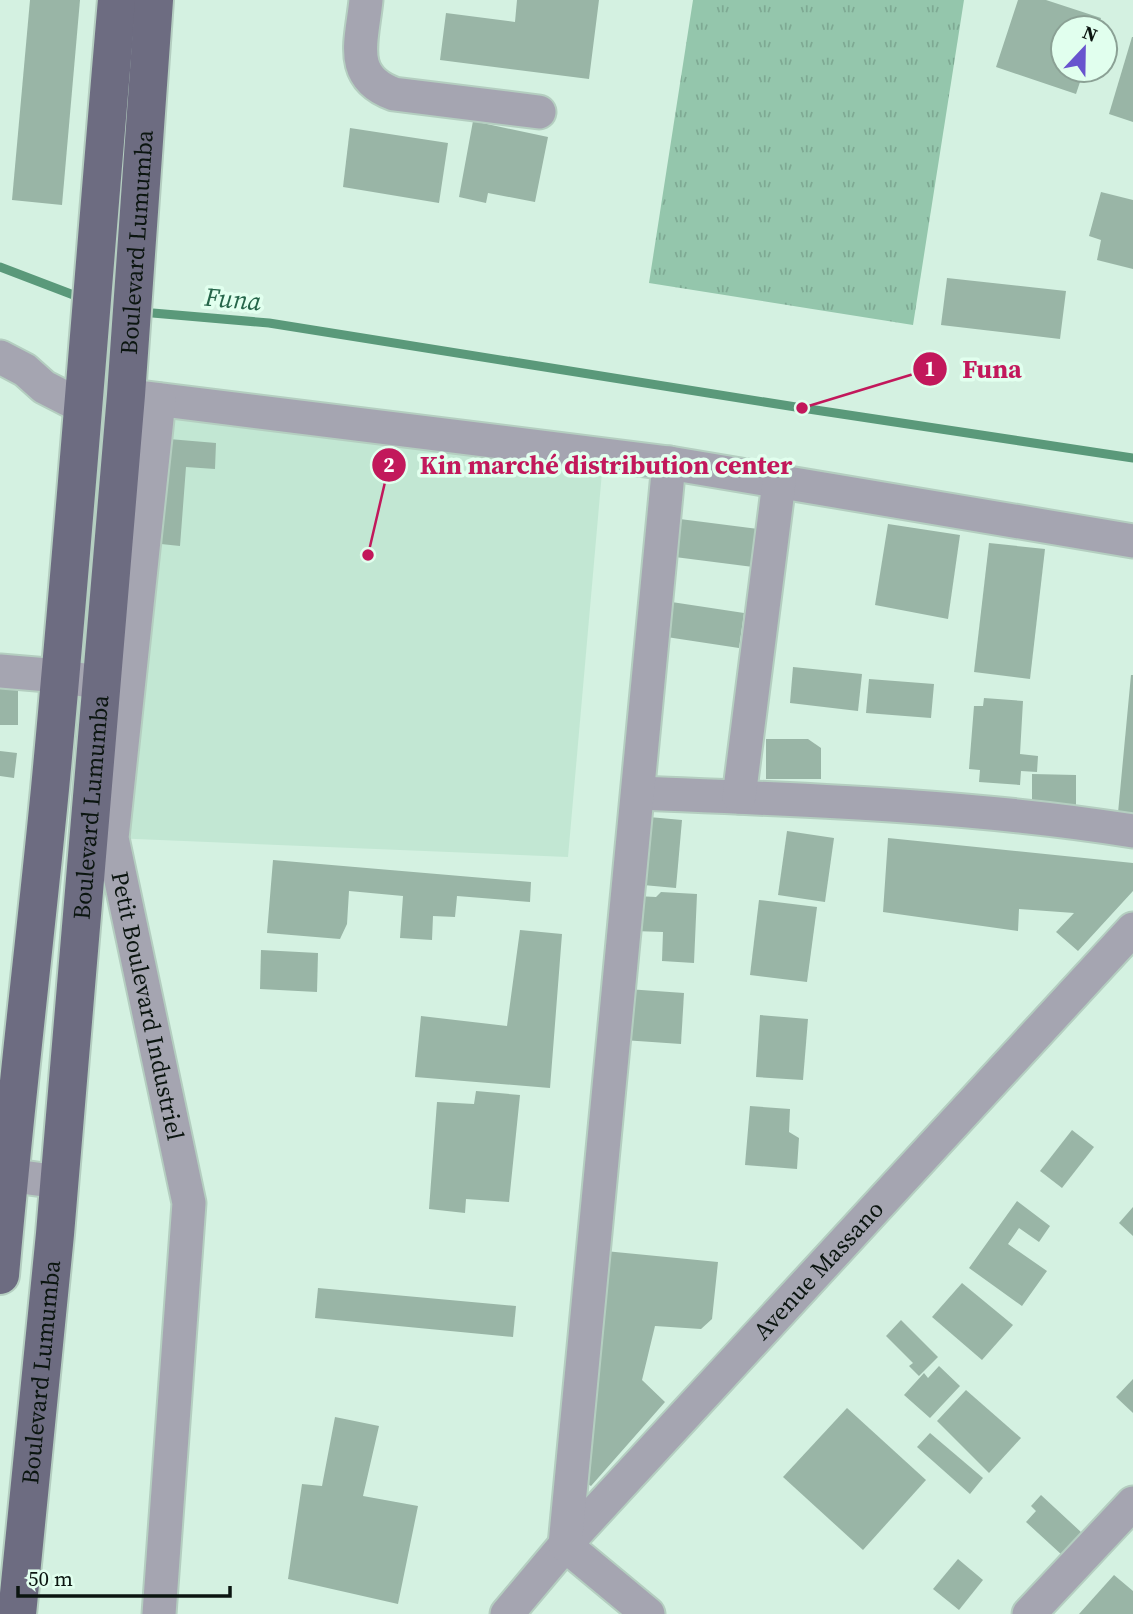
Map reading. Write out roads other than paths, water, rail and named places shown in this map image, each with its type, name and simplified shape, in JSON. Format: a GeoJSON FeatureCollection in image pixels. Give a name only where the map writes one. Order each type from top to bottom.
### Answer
{"type":"FeatureCollection","features":[{"type":"Feature","properties":{"kind":"main road","name":"Boulevard Lumumba"},"geometry":{"type":"LineString","coordinates":[[0,1275],[4,1175],[60,676],[117,0]]}},
{"type":"Feature","properties":{"kind":"main road","name":"Boulevard Lumumba"},"geometry":{"type":"LineString","coordinates":[[17,1614],[59,1182],[101,683],[142,397],[128,357],[154,0]]}},
{"type":"Feature","properties":{"kind":"street"},"geometry":{"type":"LineString","coordinates":[[366,0],[362,68],[367,78],[378,88],[394,94],[539,112]]}},
{"type":"Feature","properties":{"kind":"street"},"geometry":{"type":"LineString","coordinates":[[0,357],[25,370],[44,387],[83,407]]}},
{"type":"Feature","properties":{"kind":"street"},"geometry":{"type":"LineString","coordinates":[[142,397],[669,463],[1133,541]]}},
{"type":"Feature","properties":{"kind":"street","name":"Petit Boulevard Industriel"},"geometry":{"type":"LineString","coordinates":[[142,397],[112,838],[189,1203],[159,1614]]}},
{"type":"Feature","properties":{"kind":"street"},"geometry":{"type":"LineString","coordinates":[[648,1614],[565,1545],[669,463]]}},
{"type":"Feature","properties":{"kind":"street"},"geometry":{"type":"LineString","coordinates":[[739,797],[779,482]]}},
{"type":"Feature","properties":{"kind":"street"},"geometry":{"type":"LineString","coordinates":[[0,671],[60,676],[101,683]]}},
{"type":"Feature","properties":{"kind":"street"},"geometry":{"type":"LineString","coordinates":[[638,793],[848,802],[1083,823],[1133,831]]}},
{"type":"Feature","properties":{"kind":"street","name":"Avenue Massano"},"geometry":{"type":"LineString","coordinates":[[507,1614],[565,1545],[1133,929]]}},
{"type":"Feature","properties":{"kind":"street"},"geometry":{"type":"LineString","coordinates":[[4,1175],[59,1182]]}},
{"type":"Feature","properties":{"kind":"street"},"geometry":{"type":"LineString","coordinates":[[1029,1614],[1133,1503]]}},
{"type":"Feature","properties":{"kind":"waterway","name":"Funa"},"geometry":{"type":"LineString","coordinates":[[0,267],[84,299]]}},
{"type":"Feature","properties":{"kind":"waterway","name":"Funa"},"geometry":{"type":"LineString","coordinates":[[141,312],[269,323],[1133,458]]}},
{"type":"Feature","properties":{"kind":"place","name":"Funa"},"geometry":{"type":"Point","coordinates":[802,408]}},
{"type":"Feature","properties":{"kind":"place","name":"Kin marché distribution center"},"geometry":{"type":"Point","coordinates":[368,555]}}]}
